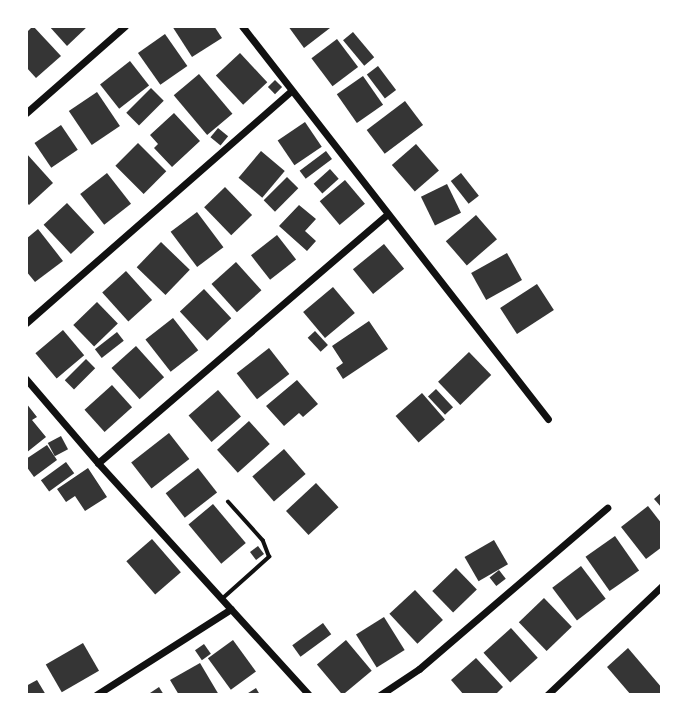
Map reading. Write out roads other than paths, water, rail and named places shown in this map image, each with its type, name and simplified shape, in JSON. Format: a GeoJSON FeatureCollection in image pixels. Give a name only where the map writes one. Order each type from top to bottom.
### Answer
{"type":"FeatureCollection","features":[{"type":"Feature","properties":{"kind":"street"},"geometry":{"type":"LineString","coordinates":[[26,113],[125,26]]}},
{"type":"Feature","properties":{"kind":"street"},"geometry":{"type":"LineString","coordinates":[[242,26],[548,419]]}},
{"type":"Feature","properties":{"kind":"street"},"geometry":{"type":"LineString","coordinates":[[26,323],[291,91]]}},
{"type":"Feature","properties":{"kind":"street"},"geometry":{"type":"LineString","coordinates":[[98,463],[387,214]]}},
{"type":"Feature","properties":{"kind":"street"},"geometry":{"type":"LineString","coordinates":[[26,379],[98,463],[309,695]]}},
{"type":"Feature","properties":{"kind":"street"},"geometry":{"type":"LineString","coordinates":[[380,695],[419,669],[607,508]]}},
{"type":"Feature","properties":{"kind":"street"},"geometry":{"type":"LineString","coordinates":[[547,695],[662,586]]}},
{"type":"Feature","properties":{"kind":"street"},"geometry":{"type":"LineString","coordinates":[[96,695],[230,609]]}},
{"type":"Feature","properties":{"kind":"lane"},"geometry":{"type":"LineString","coordinates":[[222,599],[269,557],[263,541],[228,502]]}}]}
